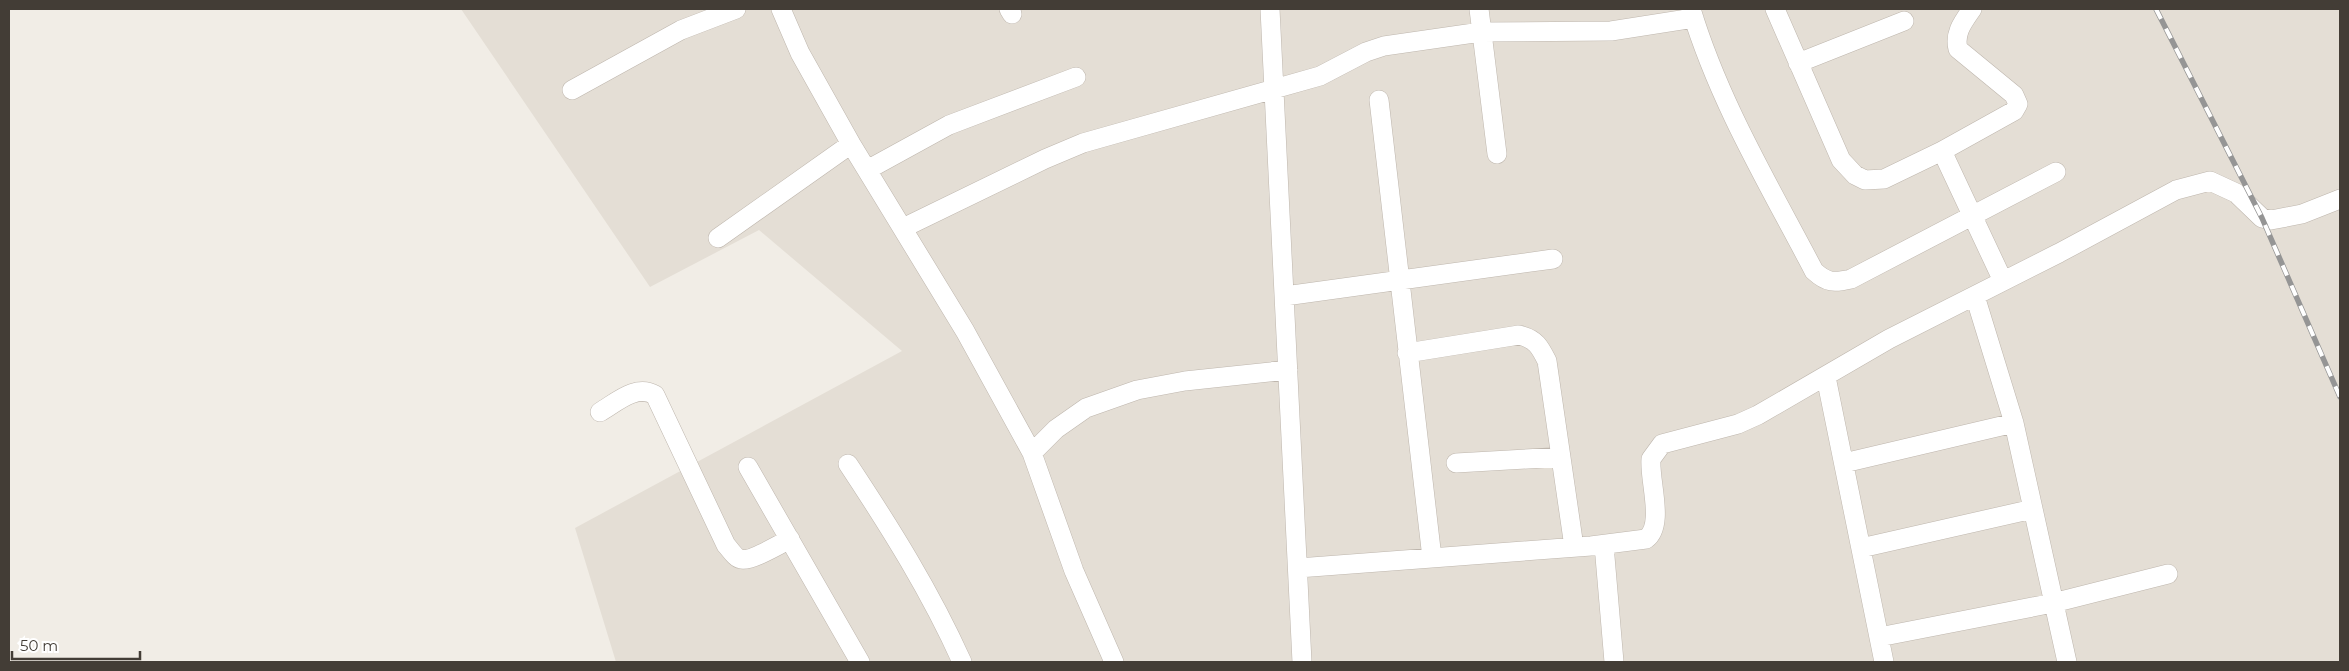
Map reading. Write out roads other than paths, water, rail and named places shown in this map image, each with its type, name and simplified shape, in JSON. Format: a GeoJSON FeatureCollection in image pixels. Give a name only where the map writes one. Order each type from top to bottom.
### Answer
{"type":"FeatureCollection","features":[{"type":"Feature","properties":{"kind":"street"},"geometry":{"type":"LineString","coordinates":[[572,90],[681,30],[736,9]]}},
{"type":"Feature","properties":{"kind":"street"},"geometry":{"type":"LineString","coordinates":[[782,9],[800,53],[851,144],[965,331],[1032,453],[1074,571],[1114,662]]}},
{"type":"Feature","properties":{"kind":"street"},"geometry":{"type":"LineString","coordinates":[[1270,9],[1302,662]]}},
{"type":"Feature","properties":{"kind":"street"},"geometry":{"type":"LineString","coordinates":[[1479,9],[1497,154]]}},
{"type":"Feature","properties":{"kind":"street"},"geometry":{"type":"LineString","coordinates":[[1775,9],[1841,160],[1855,175],[1866,180],[1884,179],[1942,151],[2014,111],[2018,104],[2014,95],[1958,49],[1956,40],[1958,34],[1972,9]]}},
{"type":"Feature","properties":{"kind":"street"},"geometry":{"type":"LineString","coordinates":[[903,228],[1045,159],[1083,143],[1320,76],[1366,52],[1384,46],[1481,32],[1611,31],[1692,14],[1706,57],[1729,111],[1814,271],[1824,281],[1834,283],[1851,280],[2056,172]]}},
{"type":"Feature","properties":{"kind":"street"},"geometry":{"type":"LineString","coordinates":[[1798,63],[1904,21]]}},
{"type":"Feature","properties":{"kind":"street"},"geometry":{"type":"LineString","coordinates":[[867,170],[950,125],[1076,77]]}},
{"type":"Feature","properties":{"kind":"street"},"geometry":{"type":"LineString","coordinates":[[1379,100],[1398,280],[1432,558]]}},
{"type":"Feature","properties":{"kind":"street"},"geometry":{"type":"LineString","coordinates":[[718,238],[851,144]]}},
{"type":"Feature","properties":{"kind":"street"},"geometry":{"type":"LineString","coordinates":[[1942,151],[1974,215],[2003,282]]}},
{"type":"Feature","properties":{"kind":"street"},"geometry":{"type":"LineString","coordinates":[[1298,568],[1635,542],[1652,534],[1656,524],[1651,459],[1662,444],[1738,424],[1826,377],[1890,338],[2003,282],[2176,190],[2210,181],[2223,185],[2236,193],[2262,218],[2271,220],[2302,214],[2340,199]]}},
{"type":"Feature","properties":{"kind":"street"},"geometry":{"type":"LineString","coordinates":[[1285,296],[1552,259]]}},
{"type":"Feature","properties":{"kind":"street"},"geometry":{"type":"LineString","coordinates":[[1975,296],[2014,423],[2067,662]]}},
{"type":"Feature","properties":{"kind":"street"},"geometry":{"type":"LineString","coordinates":[[1407,353],[1519,335],[1530,337],[1538,343],[1547,361],[1574,547]]}},
{"type":"Feature","properties":{"kind":"street"},"geometry":{"type":"LineString","coordinates":[[1032,453],[1056,429],[1086,408],[1137,390],[1185,381],[1288,370]]}},
{"type":"Feature","properties":{"kind":"street"},"geometry":{"type":"LineString","coordinates":[[1826,377],[1884,662]]}},
{"type":"Feature","properties":{"kind":"street"},"geometry":{"type":"LineString","coordinates":[[600,412],[637,390],[655,394],[726,545],[734,554],[741,559],[749,559],[790,539]]}},
{"type":"Feature","properties":{"kind":"street"},"geometry":{"type":"LineString","coordinates":[[1844,464],[2014,423]]}},
{"type":"Feature","properties":{"kind":"street"},"geometry":{"type":"LineString","coordinates":[[1456,463],[1561,457]]}},
{"type":"Feature","properties":{"kind":"street"},"geometry":{"type":"LineString","coordinates":[[848,464],[906,552],[943,620],[962,662]]}},
{"type":"Feature","properties":{"kind":"street"},"geometry":{"type":"LineString","coordinates":[[748,467],[860,662]]}},
{"type":"Feature","properties":{"kind":"street"},"geometry":{"type":"LineString","coordinates":[[1861,548],[2032,509]]}},
{"type":"Feature","properties":{"kind":"street"},"geometry":{"type":"LineString","coordinates":[[1604,545],[1614,662]]}},
{"type":"Feature","properties":{"kind":"street"},"geometry":{"type":"LineString","coordinates":[[1879,637],[2053,603],[2168,574]]}},
{"type":"Feature","properties":{"kind":"railway"},"geometry":{"type":"LineString","coordinates":[[2156,9],[2262,218],[2340,397]]}}]}
